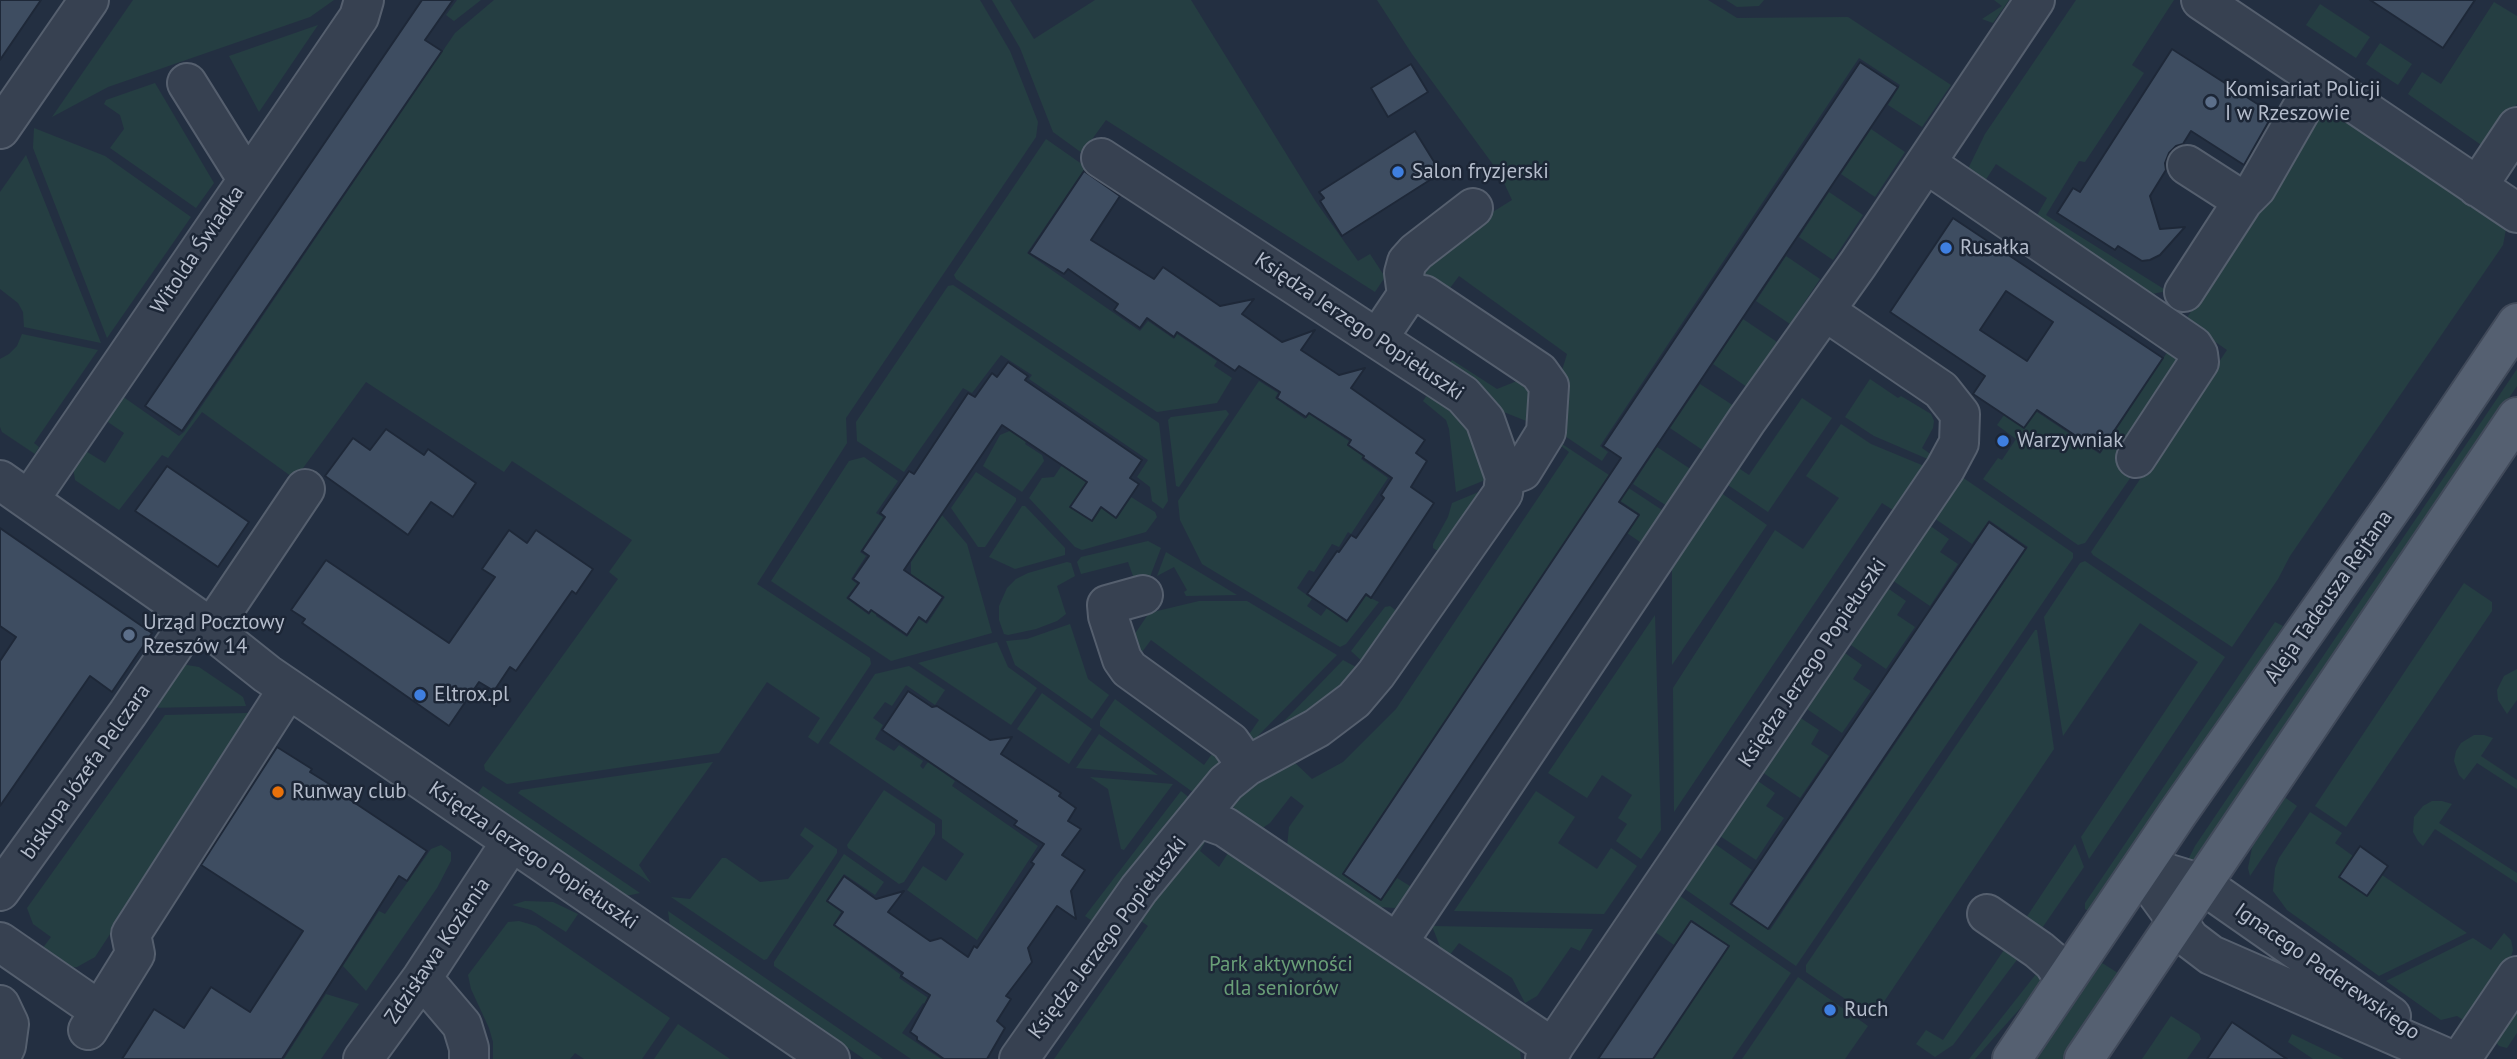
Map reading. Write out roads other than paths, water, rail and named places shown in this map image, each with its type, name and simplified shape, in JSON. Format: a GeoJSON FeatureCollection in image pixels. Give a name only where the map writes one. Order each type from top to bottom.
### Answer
{"type":"FeatureCollection","features":[{"type":"Feature","properties":{"kind":"main road","name":"Aleja Tadeusza Rejtana"},"geometry":{"type":"LineString","coordinates":[[2012,1059],[2517,323]]}},
{"type":"Feature","properties":{"kind":"main road"},"geometry":{"type":"LineString","coordinates":[[2084,1059],[2517,416]]}},
{"type":"Feature","properties":{"kind":"street"},"geometry":{"type":"LineString","coordinates":[[0,129],[89,0]]}},
{"type":"Feature","properties":{"kind":"street","name":"Witolda Świadka"},"geometry":{"type":"LineString","coordinates":[[14,490],[247,179],[359,17],[364,0]]}},
{"type":"Feature","properties":{"kind":"street"},"geometry":{"type":"LineString","coordinates":[[1398,942],[1747,420],[1927,164],[2035,0]]}},
{"type":"Feature","properties":{"kind":"street"},"geometry":{"type":"LineString","coordinates":[[2201,0],[2517,213]]}},
{"type":"Feature","properties":{"kind":"street"},"geometry":{"type":"LineString","coordinates":[[2184,292],[2243,201],[2256,188],[2318,79]]}},
{"type":"Feature","properties":{"kind":"street"},"geometry":{"type":"LineString","coordinates":[[187,83],[247,179]]}},
{"type":"Feature","properties":{"kind":"street"},"geometry":{"type":"LineString","coordinates":[[2476,187],[2517,127]]}},
{"type":"Feature","properties":{"kind":"street","name":"Księdza Jerzego Popiełuszki"},"geometry":{"type":"LineString","coordinates":[[1019,1059],[1139,889],[1178,840],[1200,818],[1226,783],[1247,766],[1317,728],[1354,700],[1376,674],[1503,493],[1505,477],[1485,420],[1476,408],[1447,383],[1101,158]]}},
{"type":"Feature","properties":{"kind":"street"},"geometry":{"type":"LineString","coordinates":[[1927,164],[2193,346],[2199,362],[2136,458]]}},
{"type":"Feature","properties":{"kind":"street"},"geometry":{"type":"LineString","coordinates":[[2187,165],[2243,201]]}},
{"type":"Feature","properties":{"kind":"street"},"geometry":{"type":"LineString","coordinates":[[1378,338],[1407,295],[1404,274],[1407,262],[1473,208]]}},
{"type":"Feature","properties":{"kind":"street"},"geometry":{"type":"LineString","coordinates":[[1407,295],[1424,295],[1539,372],[1549,386],[1546,432],[1522,471],[1505,477]]}},
{"type":"Feature","properties":{"kind":"street","name":"Księdza Jerzego Popiełuszki"},"geometry":{"type":"LineString","coordinates":[[1200,818],[1225,827],[1398,942],[1549,1053],[1945,469],[1959,443],[1960,414],[1941,390],[1825,311]]}},
{"type":"Feature","properties":{"kind":"street","name":"biskupa Józefa Pelczara"},"geometry":{"type":"LineString","coordinates":[[0,891],[128,713],[202,623],[305,489]]}},
{"type":"Feature","properties":{"kind":"street","name":"Księdza Jerzego Popiełuszki"},"geometry":{"type":"LineString","coordinates":[[14,490],[202,623],[288,689],[814,1054]]}},
{"type":"Feature","properties":{"kind":"street"},"geometry":{"type":"LineString","coordinates":[[1143,595],[1107,606],[1122,659],[1129,669],[1230,742],[1247,766]]}},
{"type":"Feature","properties":{"kind":"street"},"geometry":{"type":"LineString","coordinates":[[0,942],[94,1021],[135,954],[131,934],[288,689]]}},
{"type":"Feature","properties":{"kind":"street","name":"Zdzisława Kozienia"},"geometry":{"type":"LineString","coordinates":[[363,1059],[422,978],[511,842]]}},
{"type":"Feature","properties":{"kind":"street"},"geometry":{"type":"LineString","coordinates":[[2140,870],[2176,922]]}},
{"type":"Feature","properties":{"kind":"street","name":"Ignacego Paderewskiego"},"geometry":{"type":"LineString","coordinates":[[2140,870],[2166,873],[2202,884],[2451,1059]]}},
{"type":"Feature","properties":{"kind":"street"},"geometry":{"type":"LineString","coordinates":[[1987,914],[2039,950],[2053,962],[2065,980]]}},
{"type":"Feature","properties":{"kind":"street","name":"Ignacego Paderewskiego"},"geometry":{"type":"LineString","coordinates":[[2176,922],[2190,939],[2211,955],[2451,1059]]}},
{"type":"Feature","properties":{"kind":"street"},"geometry":{"type":"LineString","coordinates":[[2461,1059],[2517,976]]}},
{"type":"Feature","properties":{"kind":"street"},"geometry":{"type":"LineString","coordinates":[[422,978],[462,1025],[469,1048],[469,1059]]}},
{"type":"Feature","properties":{"kind":"street"},"geometry":{"type":"LineString","coordinates":[[0,1005],[9,1024],[6,1046],[0,1059]]}},
{"type":"Feature","properties":{"kind":"place","name":"Komisariat Policji I w Rzeszowie"},"geometry":{"type":"Point","coordinates":[2211,102]}},
{"type":"Feature","properties":{"kind":"place","name":"Salon fryzjerski"},"geometry":{"type":"Point","coordinates":[1398,172]}},
{"type":"Feature","properties":{"kind":"place","name":"Rusałka"},"geometry":{"type":"Point","coordinates":[1946,248]}},
{"type":"Feature","properties":{"kind":"place","name":"Warzywniak"},"geometry":{"type":"Point","coordinates":[2003,441]}},
{"type":"Feature","properties":{"kind":"place","name":"Urząd Pocztowy Rzeszów 14"},"geometry":{"type":"Point","coordinates":[129,635]}},
{"type":"Feature","properties":{"kind":"place","name":"Eltrox.pl"},"geometry":{"type":"Point","coordinates":[420,695]}},
{"type":"Feature","properties":{"kind":"place","name":"Runway club"},"geometry":{"type":"Point","coordinates":[278,792]}},
{"type":"Feature","properties":{"kind":"place","name":"Ruch"},"geometry":{"type":"Point","coordinates":[1830,1010]}},
{"type":"Feature","properties":{"kind":"park label","name":"Park aktywności dla seniorów"},"geometry":{"type":"Point","coordinates":[1281,977]}}]}
